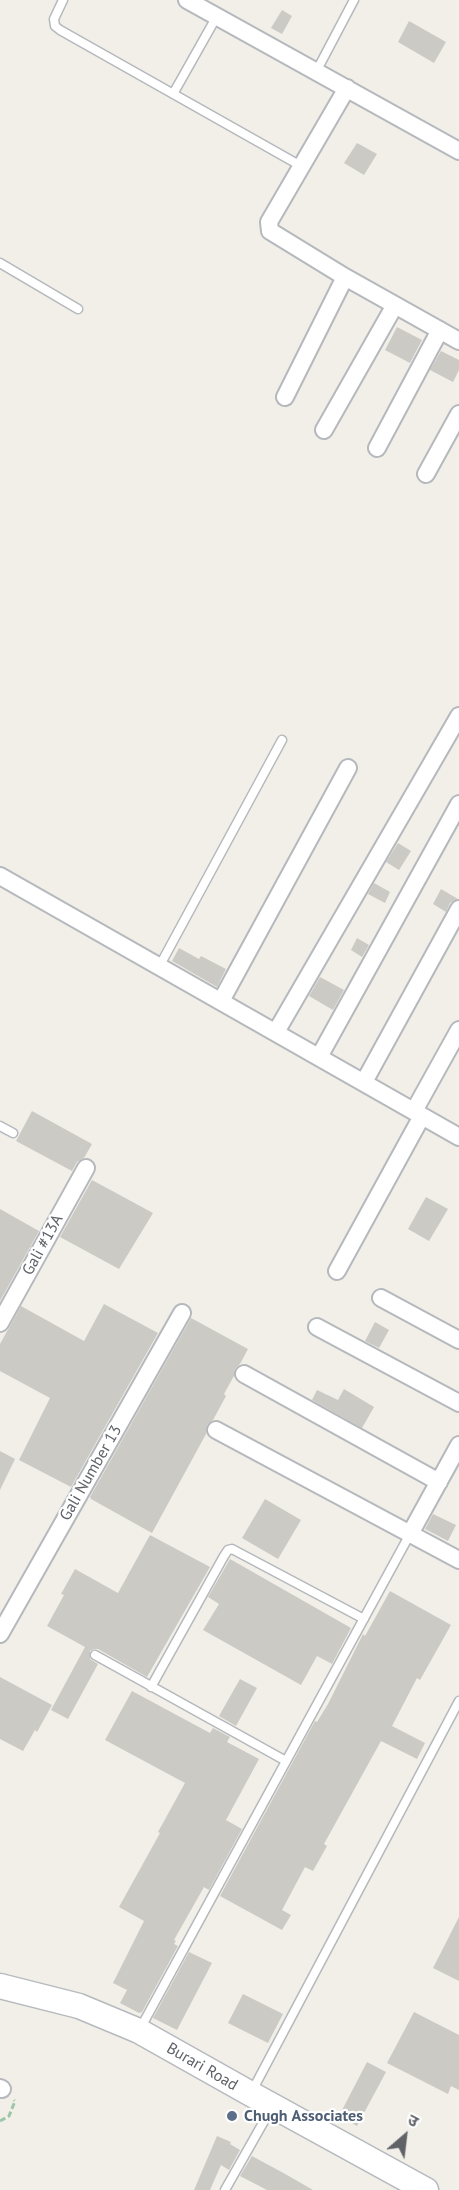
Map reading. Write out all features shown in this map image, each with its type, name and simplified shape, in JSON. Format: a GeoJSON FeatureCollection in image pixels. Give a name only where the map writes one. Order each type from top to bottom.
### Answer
{"type":"FeatureCollection","features":[{"type":"Feature","properties":{"kind":"main road","name":"Burari Road"},"geometry":{"type":"LineString","coordinates":[[0,1986],[79,2006],[139,2031],[426,2190]]}},
{"type":"Feature","properties":{"kind":"street"},"geometry":{"type":"LineString","coordinates":[[187,0],[459,151]]}},
{"type":"Feature","properties":{"kind":"street"},"geometry":{"type":"LineString","coordinates":[[347,88],[270,222],[270,231],[272,235],[459,340]]}},
{"type":"Feature","properties":{"kind":"street"},"geometry":{"type":"LineString","coordinates":[[285,397],[345,277]]}},
{"type":"Feature","properties":{"kind":"street"},"geometry":{"type":"LineString","coordinates":[[324,430],[395,305]]}},
{"type":"Feature","properties":{"kind":"street"},"geometry":{"type":"LineString","coordinates":[[377,448],[440,330]]}},
{"type":"Feature","properties":{"kind":"street"},"geometry":{"type":"LineString","coordinates":[[426,474],[459,414]]}},
{"type":"Feature","properties":{"kind":"street"},"geometry":{"type":"LineString","coordinates":[[276,1032],[459,716]]}},
{"type":"Feature","properties":{"kind":"street"},"geometry":{"type":"LineString","coordinates":[[221,1001],[348,768]]}},
{"type":"Feature","properties":{"kind":"street"},"geometry":{"type":"LineString","coordinates":[[319,1057],[459,804]]}},
{"type":"Feature","properties":{"kind":"street"},"geometry":{"type":"LineString","coordinates":[[0,876],[459,1137]]}},
{"type":"Feature","properties":{"kind":"street"},"geometry":{"type":"LineString","coordinates":[[364,1082],[459,909]]}},
{"type":"Feature","properties":{"kind":"street"},"geometry":{"type":"LineString","coordinates":[[337,1270],[459,1030]]}},
{"type":"Feature","properties":{"kind":"street","name":"Gali #13A"},"geometry":{"type":"LineString","coordinates":[[0,1323],[86,1168]]}},
{"type":"Feature","properties":{"kind":"street"},"geometry":{"type":"LineString","coordinates":[[381,1298],[459,1340]]}},
{"type":"Feature","properties":{"kind":"street","name":"Gali Number 13"},"geometry":{"type":"LineString","coordinates":[[0,1634],[182,1313]]}},
{"type":"Feature","properties":{"kind":"street"},"geometry":{"type":"LineString","coordinates":[[317,1327],[459,1403]]}},
{"type":"Feature","properties":{"kind":"street"},"geometry":{"type":"LineString","coordinates":[[244,1374],[439,1482]]}},
{"type":"Feature","properties":{"kind":"street"},"geometry":{"type":"LineString","coordinates":[[216,1430],[459,1560]]}},
{"type":"Feature","properties":{"kind":"street"},"geometry":{"type":"LineString","coordinates":[[410,1534],[459,1445]]}},
{"type":"Feature","properties":{"kind":"lane"},"geometry":{"type":"LineString","coordinates":[[63,0],[54,20],[55,26],[60,30],[302,166]]}},
{"type":"Feature","properties":{"kind":"lane"},"geometry":{"type":"LineString","coordinates":[[316,72],[354,0]]}},
{"type":"Feature","properties":{"kind":"lane"},"geometry":{"type":"LineString","coordinates":[[173,94],[217,16]]}},
{"type":"Feature","properties":{"kind":"lane"},"geometry":{"type":"LineString","coordinates":[[0,262],[78,309]]}},
{"type":"Feature","properties":{"kind":"lane"},"geometry":{"type":"LineString","coordinates":[[159,966],[282,740]]}},
{"type":"Feature","properties":{"kind":"lane"},"geometry":{"type":"LineString","coordinates":[[0,1126],[13,1133]]}},
{"type":"Feature","properties":{"kind":"lane"},"geometry":{"type":"LineString","coordinates":[[139,2031],[410,1534]]}},
{"type":"Feature","properties":{"kind":"lane"},"geometry":{"type":"LineString","coordinates":[[151,1687],[228,1550],[238,1552],[364,1619]]}},
{"type":"Feature","properties":{"kind":"lane"},"geometry":{"type":"LineString","coordinates":[[95,1655],[286,1761]]}},
{"type":"Feature","properties":{"kind":"lane"},"geometry":{"type":"LineString","coordinates":[[250,2094],[459,1701]]}},
{"type":"Feature","properties":{"kind":"lane"},"geometry":{"type":"LineString","coordinates":[[225,2190],[272,2106]]}},
{"type":"Feature","properties":{"kind":"path"},"geometry":{"type":"LineString","coordinates":[[0,2121],[9,2116],[15,2101],[3,2090]]}},
{"type":"Feature","properties":{"kind":"building"},"geometry":{"type":"Polygon","coordinates":[[[282,10],[292,16],[282,34],[271,28],[282,10]]]}},
{"type":"Feature","properties":{"kind":"building"},"geometry":{"type":"Polygon","coordinates":[[[409,21],[446,42],[434,63],[398,42],[409,21]]]}},
{"type":"Feature","properties":{"kind":"building"},"geometry":{"type":"Polygon","coordinates":[[[357,143],[377,154],[364,175],[344,163],[357,143]]]}},
{"type":"Feature","properties":{"kind":"building"},"geometry":{"type":"Polygon","coordinates":[[[397,327],[422,340],[410,363],[385,350],[397,327]]]}},
{"type":"Feature","properties":{"kind":"building"},"geometry":{"type":"Polygon","coordinates":[[[441,351],[459,360],[459,370],[453,382],[430,370],[441,351]]]}},
{"type":"Feature","properties":{"kind":"building"},"geometry":{"type":"Polygon","coordinates":[[[398,843],[411,851],[399,870],[386,862],[398,843]]]}},
{"type":"Feature","properties":{"kind":"building"},"geometry":{"type":"Polygon","coordinates":[[[374,883],[390,892],[385,903],[368,894],[374,883]]]}},
{"type":"Feature","properties":{"kind":"building"},"geometry":{"type":"Polygon","coordinates":[[[441,889],[458,899],[450,903],[446,912],[433,904],[441,889]]]}},
{"type":"Feature","properties":{"kind":"building"},"geometry":{"type":"Polygon","coordinates":[[[357,938],[369,945],[362,957],[351,950],[357,938]]]}},
{"type":"Feature","properties":{"kind":"building"},"geometry":{"type":"Polygon","coordinates":[[[179,948],[199,959],[201,956],[226,969],[217,987],[172,961],[179,948]]]}},
{"type":"Feature","properties":{"kind":"building"},"geometry":{"type":"Polygon","coordinates":[[[320,977],[344,990],[333,1010],[309,996],[320,977]]]}},
{"type":"Feature","properties":{"kind":"building"},"geometry":{"type":"Polygon","coordinates":[[[32,1111],[92,1144],[84,1158],[77,1162],[72,1171],[16,1141],[32,1111]]]}},
{"type":"Feature","properties":{"kind":"building"},"geometry":{"type":"Polygon","coordinates":[[[92,1180],[153,1213],[119,1269],[60,1237],[92,1180]]]}},
{"type":"Feature","properties":{"kind":"building"},"geometry":{"type":"Polygon","coordinates":[[[426,1197],[448,1209],[429,1241],[408,1229],[426,1197]]]}},
{"type":"Feature","properties":{"kind":"building"},"geometry":{"type":"Polygon","coordinates":[[[0,1209],[39,1231],[0,1301],[0,1209]]]}},
{"type":"Feature","properties":{"kind":"building"},"geometry":{"type":"Polygon","coordinates":[[[104,1304],[158,1333],[71,1487],[19,1460],[50,1398],[0,1371],[0,1344],[21,1306],[84,1341],[104,1304]]]}},
{"type":"Feature","properties":{"kind":"building"},"geometry":{"type":"Polygon","coordinates":[[[191,1318],[248,1349],[235,1369],[234,1376],[224,1394],[226,1396],[213,1420],[207,1425],[206,1434],[152,1533],[90,1497],[191,1318]]]}},
{"type":"Feature","properties":{"kind":"building"},"geometry":{"type":"Polygon","coordinates":[[[375,1322],[389,1330],[379,1348],[365,1341],[375,1322]]]}},
{"type":"Feature","properties":{"kind":"building"},"geometry":{"type":"Polygon","coordinates":[[[344,1389],[374,1407],[362,1428],[312,1400],[317,1390],[338,1400],[344,1389]]]}},
{"type":"Feature","properties":{"kind":"building"},"geometry":{"type":"Polygon","coordinates":[[[0,1451],[15,1459],[0,1490],[0,1451]]]}},
{"type":"Feature","properties":{"kind":"building"},"geometry":{"type":"Polygon","coordinates":[[[265,1499],[301,1520],[278,1559],[242,1538],[265,1499]]]}},
{"type":"Feature","properties":{"kind":"building"},"geometry":{"type":"Polygon","coordinates":[[[433,1514],[456,1525],[448,1541],[425,1529],[433,1514]]]}},
{"type":"Feature","properties":{"kind":"building"},"geometry":{"type":"Polygon","coordinates":[[[150,1535],[210,1567],[147,1677],[98,1649],[90,1651],[90,1659],[98,1664],[68,1719],[51,1710],[85,1647],[47,1626],[64,1595],[61,1594],[75,1569],[118,1593],[150,1535]]]}},
{"type":"Feature","properties":{"kind":"building"},"geometry":{"type":"Polygon","coordinates":[[[230,1559],[351,1628],[332,1664],[317,1656],[301,1685],[203,1630],[219,1604],[208,1597],[230,1559]]]}},
{"type":"Feature","properties":{"kind":"building"},"geometry":{"type":"Polygon","coordinates":[[[390,1591],[451,1625],[420,1680],[417,1678],[392,1726],[425,1743],[417,1759],[381,1741],[324,1844],[327,1846],[313,1871],[305,1867],[282,1910],[291,1915],[282,1930],[220,1896],[315,1721],[317,1722],[328,1704],[363,1634],[365,1636],[390,1591]]]}},
{"type":"Feature","properties":{"kind":"building"},"geometry":{"type":"Polygon","coordinates":[[[0,1677],[52,1705],[23,1751],[0,1739],[0,1677]]]}},
{"type":"Feature","properties":{"kind":"building"},"geometry":{"type":"Polygon","coordinates":[[[240,1679],[257,1688],[236,1726],[219,1716],[240,1679]]]}},
{"type":"Feature","properties":{"kind":"building"},"geometry":{"type":"Polygon","coordinates":[[[132,1691],[210,1733],[213,1728],[230,1737],[227,1742],[259,1759],[226,1820],[242,1829],[209,1890],[204,1887],[174,1940],[176,1941],[174,1944],[178,1946],[142,2012],[139,2013],[120,2003],[127,1990],[113,1983],[144,1921],[119,1907],[185,1783],[105,1740],[132,1691]]]}},
{"type":"Feature","properties":{"kind":"building"},"geometry":{"type":"Polygon","coordinates":[[[459,1917],[459,1981],[433,1968],[459,1917]]]}},
{"type":"Feature","properties":{"kind":"building"},"geometry":{"type":"Polygon","coordinates":[[[189,1952],[212,1963],[177,2030],[153,2018],[189,1952]]]}},
{"type":"Feature","properties":{"kind":"building"},"geometry":{"type":"Polygon","coordinates":[[[243,1994],[283,2014],[268,2043],[228,2023],[243,1994]]]}},
{"type":"Feature","properties":{"kind":"building"},"geometry":{"type":"Polygon","coordinates":[[[414,2012],[459,2035],[459,2090],[451,2086],[448,2094],[387,2063],[414,2012]]]}},
{"type":"Feature","properties":{"kind":"building"},"geometry":{"type":"Polygon","coordinates":[[[367,2062],[386,2072],[357,2126],[339,2116],[367,2062]]]}},
{"type":"Feature","properties":{"kind":"building"},"geometry":{"type":"Polygon","coordinates":[[[217,2136],[231,2142],[230,2144],[240,2150],[229,2170],[221,2165],[210,2190],[194,2190],[217,2136]]]}},
{"type":"Feature","properties":{"kind":"building"},"geometry":{"type":"Polygon","coordinates":[[[252,2156],[313,2190],[267,2190],[240,2176],[252,2156]]]}},
{"type":"Feature","properties":{"kind":"place","name":"Chugh Associates"},"geometry":{"type":"Point","coordinates":[232,2116]}}]}
